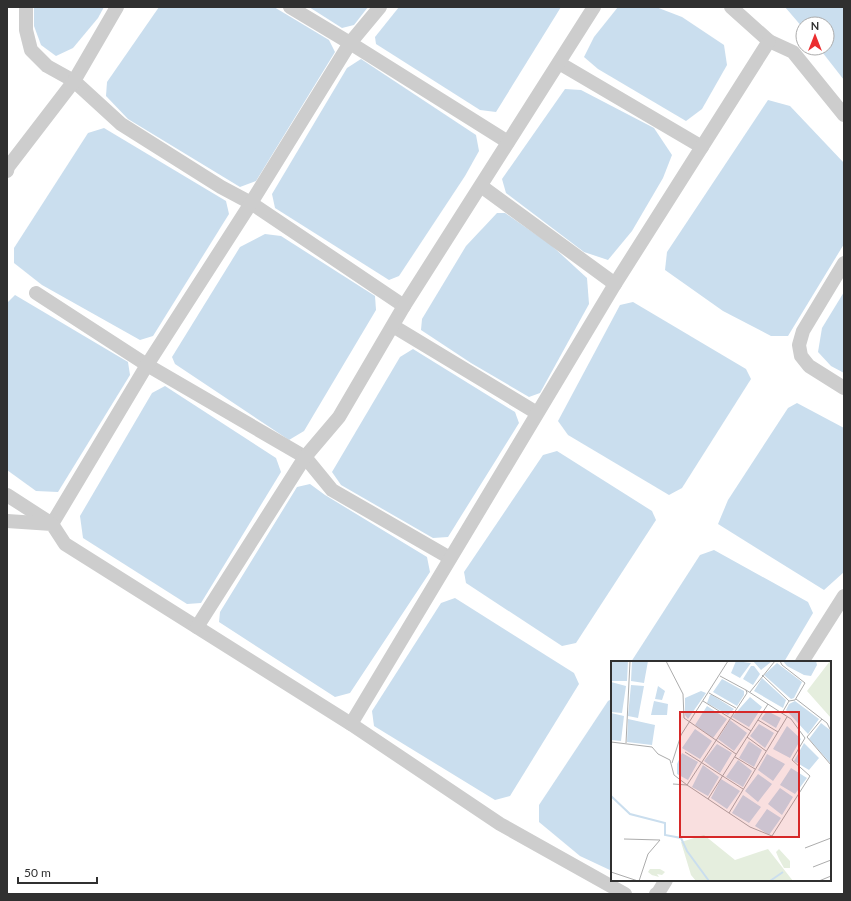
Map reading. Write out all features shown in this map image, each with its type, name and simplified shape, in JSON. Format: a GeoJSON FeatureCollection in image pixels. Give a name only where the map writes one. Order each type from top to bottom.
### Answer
{"type":"FeatureCollection","features":[{"type":"Feature","properties":{"kind":"lane"},"geometry":{"type":"LineString","coordinates":[[26,7],[26,30],[31,50],[47,66],[74,81],[121,124],[221,187],[251,203],[404,306]]}},
{"type":"Feature","properties":{"kind":"lane"},"geometry":{"type":"LineString","coordinates":[[7,171],[8,166],[74,81],[117,7]]}},
{"type":"Feature","properties":{"kind":"lane"},"geometry":{"type":"LineString","coordinates":[[290,7],[508,142]]}},
{"type":"Feature","properties":{"kind":"lane"},"geometry":{"type":"LineString","coordinates":[[52,524],[147,365],[251,203],[350,43],[380,7]]}},
{"type":"Feature","properties":{"kind":"lane"},"geometry":{"type":"LineString","coordinates":[[198,627],[305,457],[339,417],[404,306],[594,7]]}},
{"type":"Feature","properties":{"kind":"lane"},"geometry":{"type":"LineString","coordinates":[[732,7],[769,41],[793,52],[844,115]]}},
{"type":"Feature","properties":{"kind":"lane"},"geometry":{"type":"LineString","coordinates":[[351,724],[615,284],[769,41]]}},
{"type":"Feature","properties":{"kind":"lane"},"geometry":{"type":"LineString","coordinates":[[559,63],[702,147]]}},
{"type":"Feature","properties":{"kind":"lane"},"geometry":{"type":"LineString","coordinates":[[481,186],[615,284]]}},
{"type":"Feature","properties":{"kind":"lane"},"geometry":{"type":"LineString","coordinates":[[844,263],[803,331],[799,345],[801,356],[809,366],[844,388]]}},
{"type":"Feature","properties":{"kind":"lane"},"geometry":{"type":"LineString","coordinates":[[36,293],[147,365],[305,457],[332,490],[450,558]]}},
{"type":"Feature","properties":{"kind":"lane"},"geometry":{"type":"LineString","coordinates":[[393,326],[537,413]]}},
{"type":"Feature","properties":{"kind":"lane"},"geometry":{"type":"LineString","coordinates":[[7,495],[52,524],[65,544],[351,724],[500,824],[625,894]]}},
{"type":"Feature","properties":{"kind":"lane"},"geometry":{"type":"LineString","coordinates":[[7,521],[52,524]]}},
{"type":"Feature","properties":{"kind":"lane"},"geometry":{"type":"LineString","coordinates":[[803,661],[844,596]]}},
{"type":"Feature","properties":{"kind":"lane"},"geometry":{"type":"LineString","coordinates":[[656,894],[665,881]]}},
{"type":"Feature","properties":{"kind":"water"},"geometry":{"type":"Polygon","coordinates":[[[34,7],[104,7],[98,18],[73,48],[56,56],[41,45],[34,26],[34,7]]]}},
{"type":"Feature","properties":{"kind":"water"},"geometry":{"type":"Polygon","coordinates":[[[159,7],[274,7],[329,40],[335,52],[256,181],[240,187],[128,119],[106,96],[107,82],[159,7]]]}},
{"type":"Feature","properties":{"kind":"water"},"geometry":{"type":"Polygon","coordinates":[[[309,7],[368,7],[354,25],[342,28],[309,7]]]}},
{"type":"Feature","properties":{"kind":"water"},"geometry":{"type":"Polygon","coordinates":[[[399,7],[561,7],[496,112],[480,110],[376,44],[375,37],[399,7]]]}},
{"type":"Feature","properties":{"kind":"water"},"geometry":{"type":"Polygon","coordinates":[[[618,7],[656,7],[682,17],[724,45],[727,65],[702,109],[686,121],[598,69],[584,57],[594,37],[618,7]]]}},
{"type":"Feature","properties":{"kind":"water"},"geometry":{"type":"Polygon","coordinates":[[[785,7],[844,7],[844,80],[825,56],[835,56],[835,16],[795,16],[795,19],[785,7]]]}},
{"type":"Feature","properties":{"kind":"water"},"geometry":{"type":"Polygon","coordinates":[[[361,59],[476,135],[479,151],[465,176],[399,276],[389,280],[275,208],[272,194],[347,68],[361,59]]]}},
{"type":"Feature","properties":{"kind":"water"},"geometry":{"type":"Polygon","coordinates":[[[565,89],[581,90],[654,128],[672,155],[663,178],[632,231],[608,260],[584,252],[506,193],[502,179],[565,89]]]}},
{"type":"Feature","properties":{"kind":"water"},"geometry":{"type":"Polygon","coordinates":[[[768,100],[790,106],[844,163],[844,244],[788,336],[771,336],[723,311],[665,270],[667,252],[768,100]]]}},
{"type":"Feature","properties":{"kind":"water"},"geometry":{"type":"Polygon","coordinates":[[[104,128],[226,201],[229,214],[153,336],[140,340],[42,285],[14,263],[14,248],[88,133],[104,128]]]}},
{"type":"Feature","properties":{"kind":"water"},"geometry":{"type":"Polygon","coordinates":[[[497,213],[505,213],[551,245],[587,278],[589,304],[540,393],[529,397],[471,363],[421,330],[422,319],[466,246],[497,213]]]}},
{"type":"Feature","properties":{"kind":"water"},"geometry":{"type":"Polygon","coordinates":[[[265,234],[281,236],[375,296],[376,310],[304,431],[289,440],[175,364],[172,357],[240,247],[265,234]]]}},
{"type":"Feature","properties":{"kind":"water"},"geometry":{"type":"Polygon","coordinates":[[[844,292],[844,373],[831,366],[818,352],[822,328],[844,292]]]}},
{"type":"Feature","properties":{"kind":"water"},"geometry":{"type":"Polygon","coordinates":[[[15,295],[128,362],[130,375],[58,492],[36,491],[7,470],[7,303],[15,295]]]}},
{"type":"Feature","properties":{"kind":"water"},"geometry":{"type":"Polygon","coordinates":[[[633,302],[746,369],[751,379],[682,488],[669,495],[568,435],[558,421],[620,305],[633,302]]]}},
{"type":"Feature","properties":{"kind":"water"},"geometry":{"type":"Polygon","coordinates":[[[413,349],[515,412],[519,423],[448,537],[433,538],[341,485],[332,472],[400,357],[413,349]]]}},
{"type":"Feature","properties":{"kind":"water"},"geometry":{"type":"Polygon","coordinates":[[[165,386],[276,458],[281,472],[201,603],[187,604],[83,538],[80,516],[152,393],[165,386]]]}},
{"type":"Feature","properties":{"kind":"water"},"geometry":{"type":"Polygon","coordinates":[[[797,403],[844,428],[844,572],[824,590],[718,524],[728,500],[788,408],[797,403]]]}},
{"type":"Feature","properties":{"kind":"water"},"geometry":{"type":"Polygon","coordinates":[[[557,451],[652,511],[656,520],[576,643],[562,646],[466,583],[464,572],[543,455],[557,451]]]}},
{"type":"Feature","properties":{"kind":"water"},"geometry":{"type":"Polygon","coordinates":[[[310,484],[325,495],[427,557],[430,572],[350,693],[335,697],[219,622],[220,612],[297,487],[310,484]]]}},
{"type":"Feature","properties":{"kind":"water"},"geometry":{"type":"Polygon","coordinates":[[[714,550],[808,602],[813,613],[785,661],[632,661],[700,555],[714,550]]]}},
{"type":"Feature","properties":{"kind":"water"},"geometry":{"type":"Polygon","coordinates":[[[455,598],[574,673],[579,684],[510,796],[495,800],[374,726],[372,711],[441,603],[455,598]]]}},
{"type":"Feature","properties":{"kind":"water"},"geometry":{"type":"Polygon","coordinates":[[[611,700],[611,871],[580,856],[539,822],[539,805],[608,701],[611,700]]]}}]}
